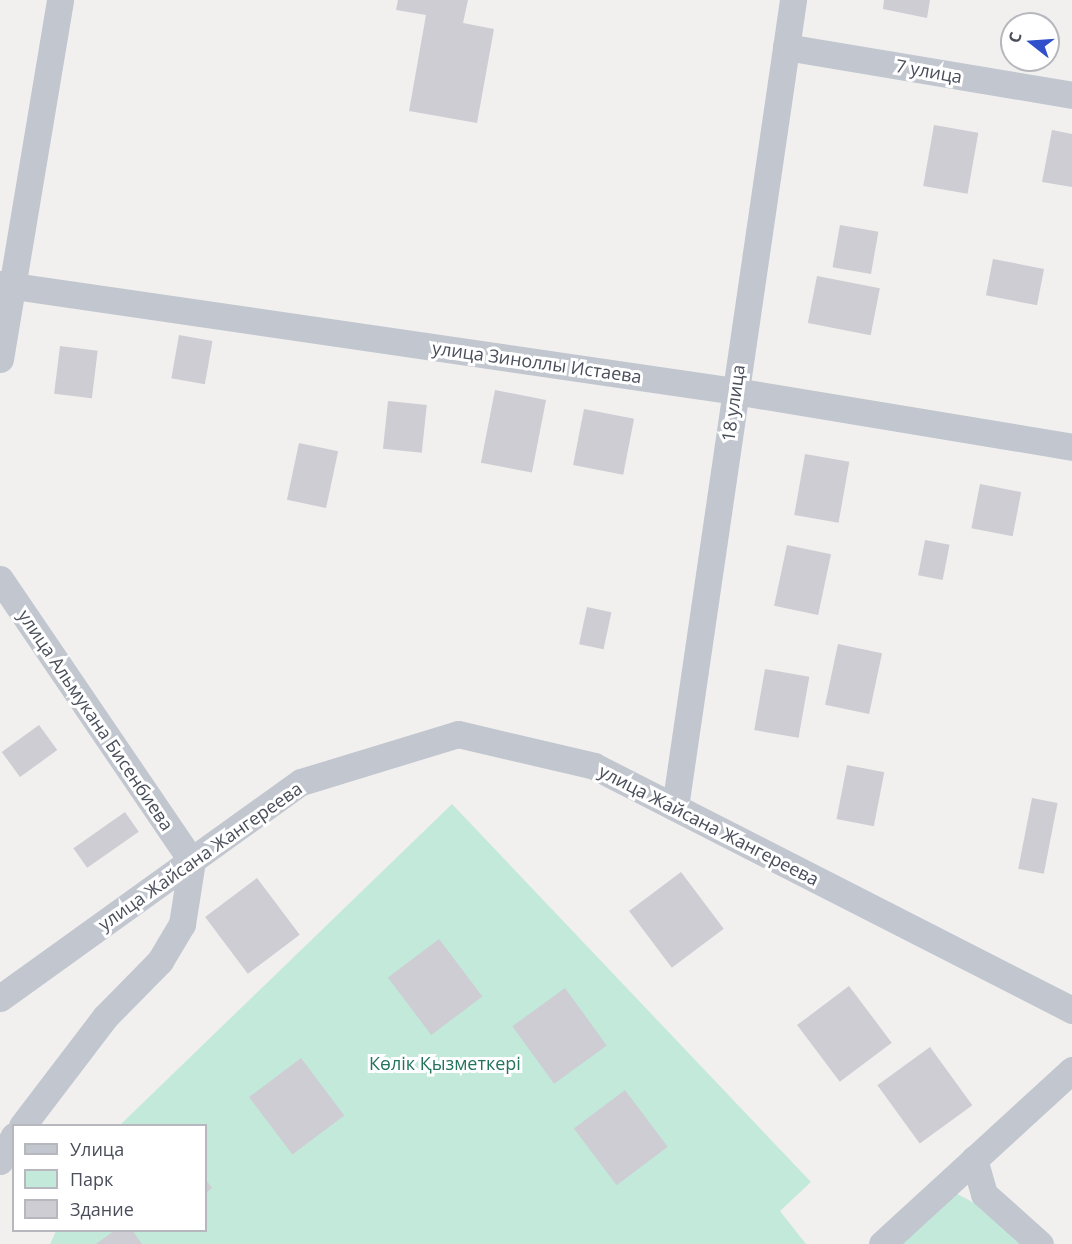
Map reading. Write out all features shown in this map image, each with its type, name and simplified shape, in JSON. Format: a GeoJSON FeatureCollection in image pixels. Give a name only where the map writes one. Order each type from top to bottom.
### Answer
{"type":"FeatureCollection","features":[{"type":"Feature","properties":{"kind":"street"},"geometry":{"type":"LineString","coordinates":[[0,359],[6,285],[60,0]]}},
{"type":"Feature","properties":{"kind":"street","name":"18 улица"},"geometry":{"type":"LineString","coordinates":[[675,807],[793,0]]}},
{"type":"Feature","properties":{"kind":"street","name":"7 улица"},"geometry":{"type":"LineString","coordinates":[[786,46],[1072,94]]}},
{"type":"Feature","properties":{"kind":"street","name":"улица Зиноллы Истаева"},"geometry":{"type":"LineString","coordinates":[[6,285],[735,391],[1072,447]]}},
{"type":"Feature","properties":{"kind":"street","name":"улица Альмукана Бисенбиева"},"geometry":{"type":"LineString","coordinates":[[0,579],[192,861]]}},
{"type":"Feature","properties":{"kind":"street","name":"улица Жайсана Жангереева"},"geometry":{"type":"LineString","coordinates":[[0,998],[301,782],[458,734],[594,766],[1072,1010]]}},
{"type":"Feature","properties":{"kind":"street"},"geometry":{"type":"LineString","coordinates":[[23,1124],[105,1017],[160,960],[182,924],[192,861]]}},
{"type":"Feature","properties":{"kind":"street"},"geometry":{"type":"LineString","coordinates":[[882,1244],[1072,1070]]}},
{"type":"Feature","properties":{"kind":"street"},"geometry":{"type":"LineString","coordinates":[[0,1161],[12,1140]]}},
{"type":"Feature","properties":{"kind":"street"},"geometry":{"type":"LineString","coordinates":[[974,1159],[984,1194],[1040,1244]]}},
{"type":"Feature","properties":{"kind":"green space","name":"Көлік Қызметкері"},"geometry":{"type":"Polygon","coordinates":[[[452,804],[811,1182],[780,1211],[806,1244],[50,1244],[56,1232],[207,1232],[207,1124],[121,1124],[452,804]]]}},
{"type":"Feature","properties":{"kind":"green space"},"geometry":{"type":"Polygon","coordinates":[[[948,1189],[1029,1232],[1043,1244],[881,1244],[948,1189]]]}},
{"type":"Feature","properties":{"kind":"building"},"geometry":{"type":"Polygon","coordinates":[[[398,0],[468,0],[463,23],[494,29],[477,123],[409,111],[426,15],[396,10],[398,0]]]}},
{"type":"Feature","properties":{"kind":"building"},"geometry":{"type":"Polygon","coordinates":[[[884,0],[930,0],[927,18],[883,9],[884,0]]]}},
{"type":"Feature","properties":{"kind":"building"},"geometry":{"type":"Polygon","coordinates":[[[934,125],[978,133],[968,194],[923,186],[934,125]]]}},
{"type":"Feature","properties":{"kind":"building"},"geometry":{"type":"Polygon","coordinates":[[[1052,130],[1072,134],[1072,187],[1042,182],[1052,130]]]}},
{"type":"Feature","properties":{"kind":"building"},"geometry":{"type":"Polygon","coordinates":[[[840,225],[878,232],[871,274],[833,267],[840,225]]]}},
{"type":"Feature","properties":{"kind":"building"},"geometry":{"type":"Polygon","coordinates":[[[993,259],[1044,269],[1037,305],[986,295],[993,259]]]}},
{"type":"Feature","properties":{"kind":"building"},"geometry":{"type":"Polygon","coordinates":[[[817,276],[880,288],[871,335],[808,323],[817,276]]]}},
{"type":"Feature","properties":{"kind":"building"},"geometry":{"type":"Polygon","coordinates":[[[179,335],[212,341],[205,384],[171,378],[179,335]]]}},
{"type":"Feature","properties":{"kind":"building"},"geometry":{"type":"Polygon","coordinates":[[[60,346],[98,351],[92,398],[54,394],[60,346]]]}},
{"type":"Feature","properties":{"kind":"building"},"geometry":{"type":"Polygon","coordinates":[[[495,390],[546,400],[532,473],[481,463],[495,390]]]}},
{"type":"Feature","properties":{"kind":"building"},"geometry":{"type":"Polygon","coordinates":[[[388,401],[427,405],[422,453],[383,449],[388,401]]]}},
{"type":"Feature","properties":{"kind":"building"},"geometry":{"type":"Polygon","coordinates":[[[584,409],[634,419],[623,475],[573,465],[584,409]]]}},
{"type":"Feature","properties":{"kind":"building"},"geometry":{"type":"Polygon","coordinates":[[[299,443],[338,451],[326,508],[287,500],[299,443]]]}},
{"type":"Feature","properties":{"kind":"building"},"geometry":{"type":"Polygon","coordinates":[[[805,454],[849,462],[839,523],[794,515],[805,454]]]}},
{"type":"Feature","properties":{"kind":"building"},"geometry":{"type":"Polygon","coordinates":[[[980,484],[1021,492],[1013,536],[971,528],[980,484]]]}},
{"type":"Feature","properties":{"kind":"building"},"geometry":{"type":"Polygon","coordinates":[[[925,540],[950,545],[943,580],[918,575],[925,540]]]}},
{"type":"Feature","properties":{"kind":"building"},"geometry":{"type":"Polygon","coordinates":[[[787,545],[831,554],[818,615],[774,606],[787,545]]]}},
{"type":"Feature","properties":{"kind":"building"},"geometry":{"type":"Polygon","coordinates":[[[587,607],[611,612],[604,649],[579,644],[587,607]]]}},
{"type":"Feature","properties":{"kind":"building"},"geometry":{"type":"Polygon","coordinates":[[[838,644],[882,653],[869,714],[825,705],[838,644]]]}},
{"type":"Feature","properties":{"kind":"building"},"geometry":{"type":"Polygon","coordinates":[[[765,669],[809,677],[799,738],[754,730],[765,669]]]}},
{"type":"Feature","properties":{"kind":"building"},"geometry":{"type":"Polygon","coordinates":[[[39,725],[57,750],[20,777],[2,752],[39,725]]]}},
{"type":"Feature","properties":{"kind":"building"},"geometry":{"type":"Polygon","coordinates":[[[847,765],[884,772],[874,826],[837,819],[847,765]]]}},
{"type":"Feature","properties":{"kind":"building"},"geometry":{"type":"Polygon","coordinates":[[[1032,798],[1058,803],[1044,874],[1018,869],[1032,798]]]}},
{"type":"Feature","properties":{"kind":"building"},"geometry":{"type":"Polygon","coordinates":[[[125,812],[139,832],[87,868],[73,848],[125,812]]]}},
{"type":"Feature","properties":{"kind":"building"},"geometry":{"type":"Polygon","coordinates":[[[681,872],[724,929],[672,968],[629,911],[681,872]]]}},
{"type":"Feature","properties":{"kind":"building"},"geometry":{"type":"Polygon","coordinates":[[[257,878],[300,935],[248,974],[205,917],[257,878]]]}},
{"type":"Feature","properties":{"kind":"building"},"geometry":{"type":"Polygon","coordinates":[[[439,939],[482,997],[431,1035],[388,978],[439,939]]]}},
{"type":"Feature","properties":{"kind":"building"},"geometry":{"type":"Polygon","coordinates":[[[849,986],[892,1043],[840,1082],[797,1025],[849,986]]]}},
{"type":"Feature","properties":{"kind":"building"},"geometry":{"type":"Polygon","coordinates":[[[565,988],[607,1045],[554,1084],[512,1026],[565,988]]]}},
{"type":"Feature","properties":{"kind":"building"},"geometry":{"type":"Polygon","coordinates":[[[930,1047],[972,1105],[920,1143],[877,1085],[930,1047]]]}},
{"type":"Feature","properties":{"kind":"building"},"geometry":{"type":"Polygon","coordinates":[[[301,1058],[344,1116],[292,1155],[249,1097],[301,1058]]]}},
{"type":"Feature","properties":{"kind":"building"},"geometry":{"type":"Polygon","coordinates":[[[625,1090],[668,1147],[617,1185],[574,1129],[625,1090]]]}},
{"type":"Feature","properties":{"kind":"building"},"geometry":{"type":"Polygon","coordinates":[[[207,1181],[212,1188],[207,1192],[207,1181]]]}},
{"type":"Feature","properties":{"kind":"building"},"geometry":{"type":"Polygon","coordinates":[[[112,1232],[133,1232],[142,1244],[96,1244],[112,1232]]]}}]}
